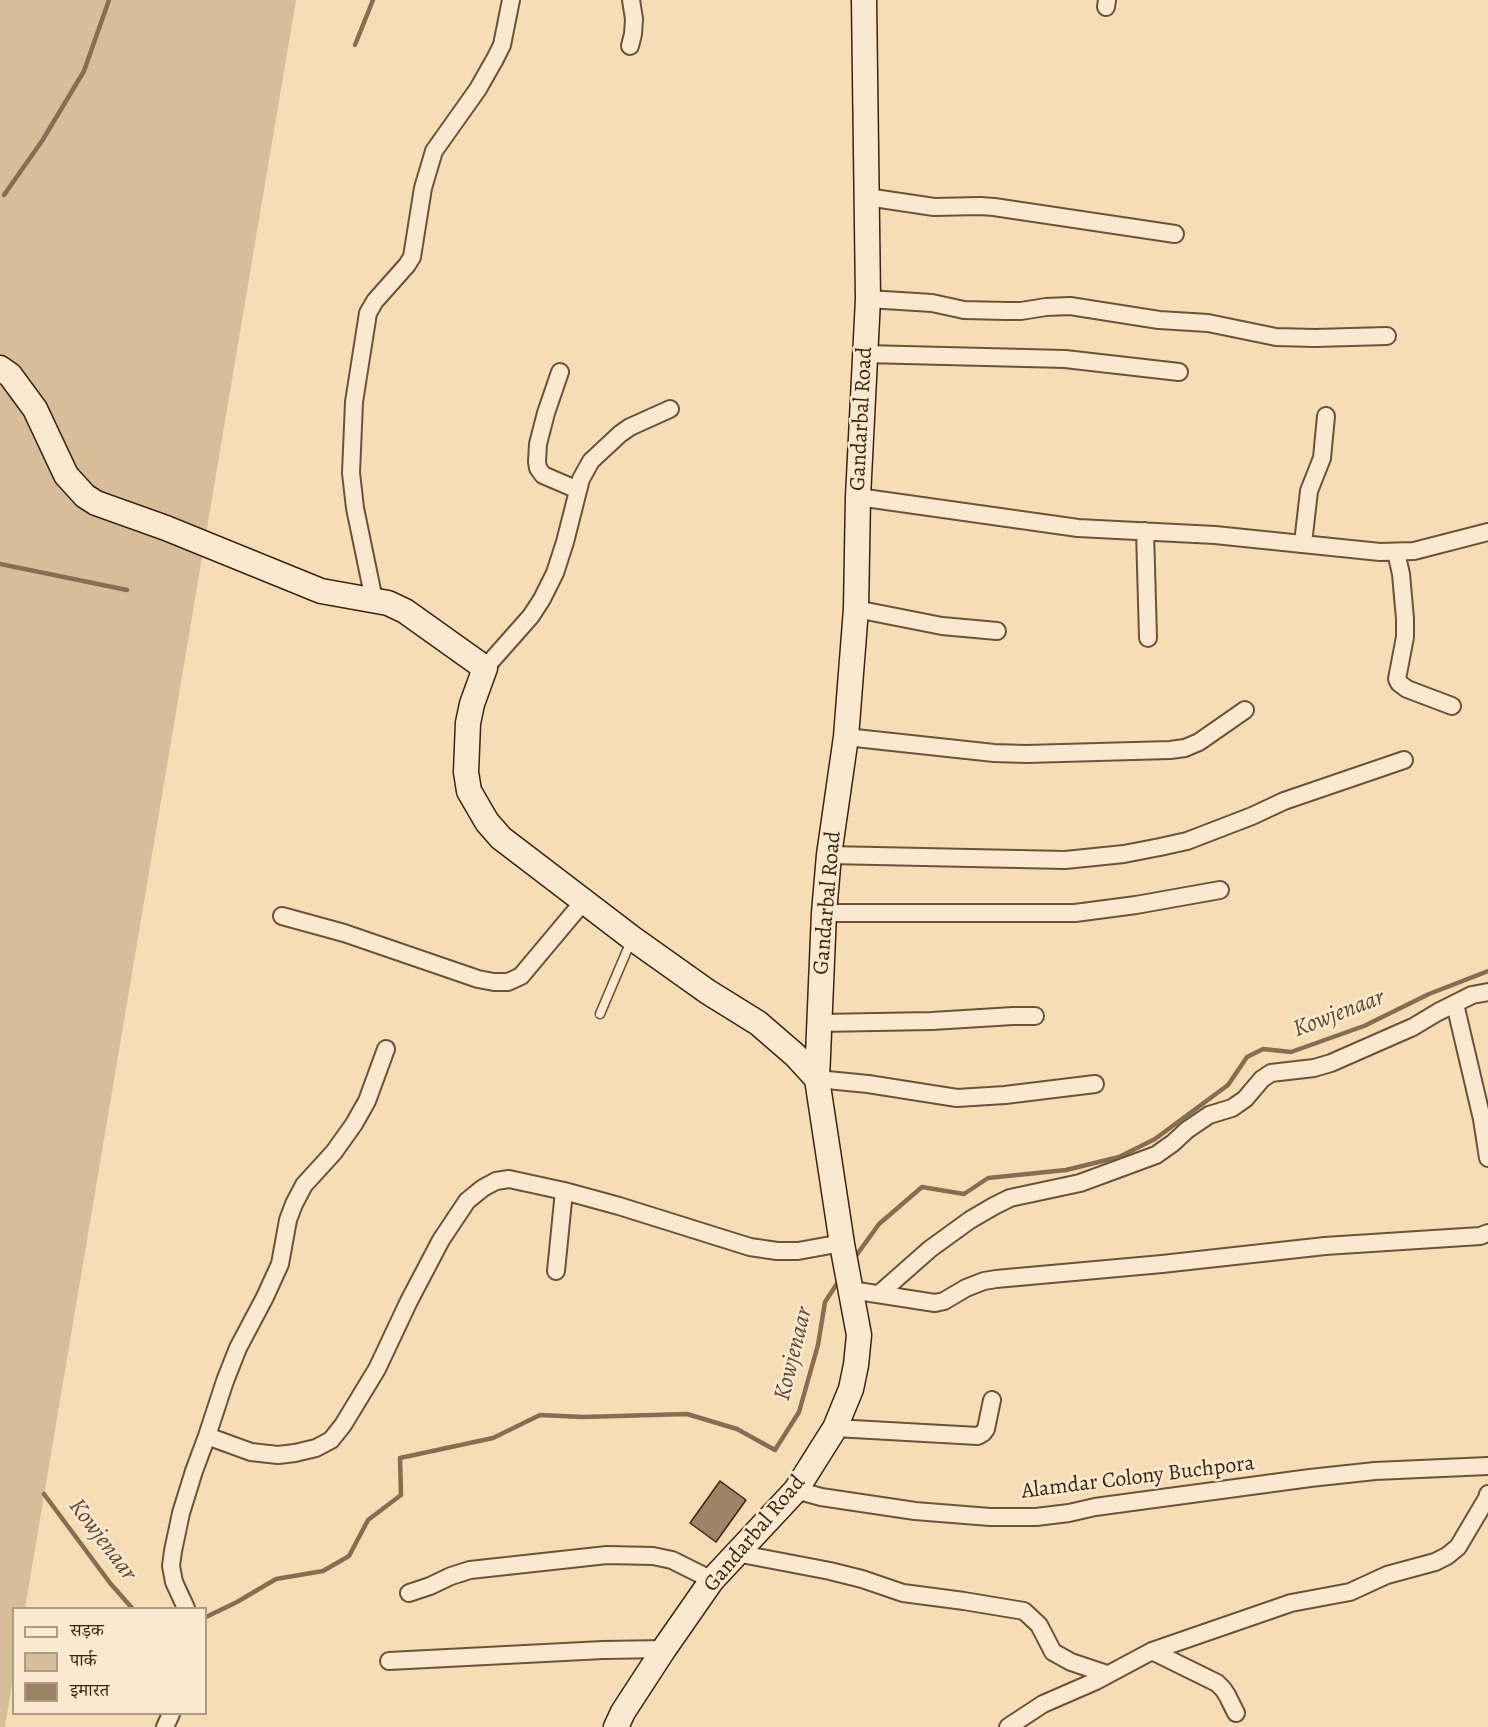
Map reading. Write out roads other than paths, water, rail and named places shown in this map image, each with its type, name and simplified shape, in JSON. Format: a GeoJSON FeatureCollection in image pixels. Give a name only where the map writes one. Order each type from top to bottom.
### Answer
{"type":"FeatureCollection","features":[{"type":"Feature","properties":{"kind":"street"},"geometry":{"type":"LineString","coordinates":[[374,600],[355,508],[351,473],[354,402],[368,313],[375,301],[412,257],[423,188],[434,151],[478,89],[495,59],[501,45],[512,0]]}},
{"type":"Feature","properties":{"kind":"street"},"geometry":{"type":"LineString","coordinates":[[630,46],[634,19],[631,0]]}},
{"type":"Feature","properties":{"kind":"street","name":"Gandarbal Road"},"geometry":{"type":"LineString","coordinates":[[616,1727],[623,1712],[664,1649],[712,1580],[796,1490],[835,1428],[851,1389],[856,1365],[859,1335],[842,1243],[818,1079],[824,913],[829,855],[846,737],[856,609],[858,497],[868,299],[864,0]]}},
{"type":"Feature","properties":{"kind":"street"},"geometry":{"type":"LineString","coordinates":[[867,197],[934,207],[994,207],[1175,234]]}},
{"type":"Feature","properties":{"kind":"street"},"geometry":{"type":"LineString","coordinates":[[868,299],[932,303],[964,310],[1021,311],[1070,306],[1158,320],[1208,323],[1276,337],[1387,336]]}},
{"type":"Feature","properties":{"kind":"street"},"geometry":{"type":"LineString","coordinates":[[865,354],[1065,359],[1179,372]]}},
{"type":"Feature","properties":{"kind":"street"},"geometry":{"type":"LineString","coordinates":[[0,368],[9,375],[35,409],[66,475],[85,496],[105,507],[166,528],[321,591],[388,603],[405,611],[485,669]]}},
{"type":"Feature","properties":{"kind":"street"},"geometry":{"type":"LineString","coordinates":[[560,372],[538,444],[537,462],[543,475],[578,489]]}},
{"type":"Feature","properties":{"kind":"street"},"geometry":{"type":"LineString","coordinates":[[670,409],[630,427],[598,453],[585,471],[555,573],[542,599],[531,616],[485,669],[472,704],[468,723],[466,772],[470,791],[487,822],[501,838],[583,902],[708,992],[759,1023],[818,1079],[868,1084],[957,1098],[1015,1094],[1095,1084]]}},
{"type":"Feature","properties":{"kind":"street"},"geometry":{"type":"LineString","coordinates":[[1303,543],[1309,491],[1322,458],[1326,416]]}},
{"type":"Feature","properties":{"kind":"street"},"geometry":{"type":"LineString","coordinates":[[858,497],[1078,528],[1215,535],[1380,552],[1414,550],[1488,532]]}},
{"type":"Feature","properties":{"kind":"street"},"geometry":{"type":"LineString","coordinates":[[1145,531],[1148,638]]}},
{"type":"Feature","properties":{"kind":"street"},"geometry":{"type":"LineString","coordinates":[[1395,552],[1401,574],[1405,619],[1405,638],[1397,679],[1407,688],[1452,706]]}},
{"type":"Feature","properties":{"kind":"street"},"geometry":{"type":"LineString","coordinates":[[856,609],[942,626],[997,631]]}},
{"type":"Feature","properties":{"kind":"street"},"geometry":{"type":"LineString","coordinates":[[846,737],[994,753],[1170,750],[1185,748],[1199,742],[1245,710]]}},
{"type":"Feature","properties":{"kind":"street"},"geometry":{"type":"LineString","coordinates":[[829,855],[1065,860],[1124,854],[1187,841],[1284,801],[1404,760]]}},
{"type":"Feature","properties":{"kind":"street"},"geometry":{"type":"LineString","coordinates":[[824,913],[1075,913],[1220,890]]}},
{"type":"Feature","properties":{"kind":"street"},"geometry":{"type":"LineString","coordinates":[[282,916],[344,933],[478,979],[508,982],[522,976],[583,902]]}},
{"type":"Feature","properties":{"kind":"street"},"geometry":{"type":"LineString","coordinates":[[879,1294],[930,1249],[994,1206],[1019,1196],[1080,1183],[1156,1155],[1209,1115],[1232,1108],[1245,1099],[1271,1072],[1314,1068],[1331,1063],[1413,1027],[1472,995],[1488,992]]}},
{"type":"Feature","properties":{"kind":"street"},"geometry":{"type":"LineString","coordinates":[[1455,1004],[1482,1119],[1488,1158]]}},
{"type":"Feature","properties":{"kind":"street"},"geometry":{"type":"LineString","coordinates":[[820,1023],[1035,1016]]}},
{"type":"Feature","properties":{"kind":"street"},"geometry":{"type":"LineString","coordinates":[[186,1607],[174,1582],[171,1566],[173,1551],[187,1492],[225,1381],[238,1348],[266,1297],[279,1264],[288,1220],[294,1204],[304,1185],[334,1152],[354,1124],[367,1101],[386,1049]]}},
{"type":"Feature","properties":{"kind":"street"},"geometry":{"type":"LineString","coordinates":[[207,1436],[251,1452],[278,1455],[316,1448],[331,1440],[368,1386],[436,1250],[467,1201],[496,1181],[509,1179],[564,1191],[750,1247],[798,1251],[842,1243]]}},
{"type":"Feature","properties":{"kind":"street"},"geometry":{"type":"LineString","coordinates":[[556,1271],[564,1191]]}},
{"type":"Feature","properties":{"kind":"street"},"geometry":{"type":"LineString","coordinates":[[851,1289],[935,1303],[966,1288],[996,1279],[1325,1246],[1480,1236],[1488,1233]]}},
{"type":"Feature","properties":{"kind":"street"},"geometry":{"type":"LineString","coordinates":[[835,1428],[978,1436],[986,1429],[992,1400]]}},
{"type":"Feature","properties":{"kind":"street","name":"Alamdar Colony Buchpora"},"geometry":{"type":"LineString","coordinates":[[796,1490],[821,1497],[915,1511],[990,1517],[1036,1517],[1310,1478],[1488,1466]]}},
{"type":"Feature","properties":{"kind":"street"},"geometry":{"type":"LineString","coordinates":[[1008,1727],[1043,1704],[1096,1681],[1152,1651],[1291,1603],[1350,1592],[1387,1575],[1435,1562],[1458,1547],[1488,1494]]}},
{"type":"Feature","properties":{"kind":"street"},"geometry":{"type":"LineString","coordinates":[[736,1553],[830,1571],[903,1593],[1024,1611],[1039,1625],[1053,1652],[1071,1662],[1107,1674]]}},
{"type":"Feature","properties":{"kind":"street"},"geometry":{"type":"LineString","coordinates":[[409,1593],[470,1570],[607,1555],[653,1556],[672,1560],[712,1580]]}},
{"type":"Feature","properties":{"kind":"street"},"geometry":{"type":"LineString","coordinates":[[389,1661],[664,1649]]}},
{"type":"Feature","properties":{"kind":"street"},"geometry":{"type":"LineString","coordinates":[[1152,1651],[1216,1683],[1223,1689],[1236,1713]]}},
{"type":"Feature","properties":{"kind":"lane"},"geometry":{"type":"LineString","coordinates":[[600,1014],[632,938]]}},
{"type":"Feature","properties":{"kind":"waterway"},"geometry":{"type":"LineString","coordinates":[[4,195],[42,141],[84,71],[109,0]]}},
{"type":"Feature","properties":{"kind":"waterway"},"geometry":{"type":"LineString","coordinates":[[355,45],[373,0]]}},
{"type":"Feature","properties":{"kind":"waterway"},"geometry":{"type":"LineString","coordinates":[[0,564],[127,590]]}},
{"type":"Feature","properties":{"kind":"waterway","name":"Kowjenaar"},"geometry":{"type":"LineString","coordinates":[[853,1260],[879,1224],[922,1187],[964,1194],[988,1178],[1066,1170],[1119,1157],[1155,1139],[1228,1085],[1247,1057],[1263,1049],[1291,1052],[1364,1026],[1429,994],[1488,971]]}},
{"type":"Feature","properties":{"kind":"waterway","name":"Kowjenaar"},"geometry":{"type":"LineString","coordinates":[[207,1617],[276,1579],[323,1571],[349,1556],[368,1520],[401,1495],[400,1458],[493,1438],[540,1415],[583,1417],[687,1414],[737,1429],[775,1450],[799,1412],[818,1345],[825,1302],[840,1279]]}},
{"type":"Feature","properties":{"kind":"waterway","name":"Kowjenaar"},"geometry":{"type":"LineString","coordinates":[[44,1494],[110,1583],[131,1607]]}}]}
